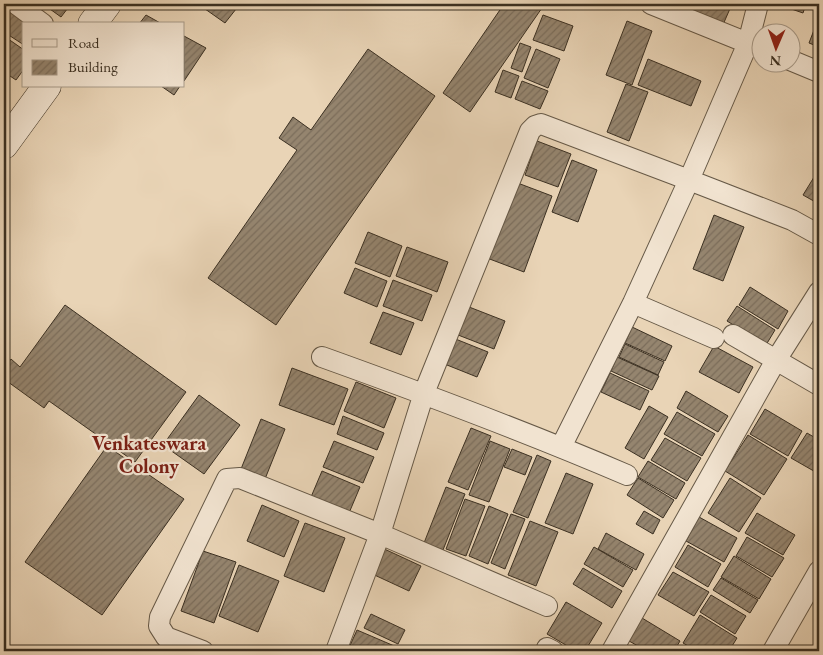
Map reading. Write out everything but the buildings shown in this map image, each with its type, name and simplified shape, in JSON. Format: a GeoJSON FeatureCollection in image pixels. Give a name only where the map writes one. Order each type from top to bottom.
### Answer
{"type":"FeatureCollection","features":[{"type":"Feature","properties":{"kind":"street"},"geometry":{"type":"LineString","coordinates":[[16,4],[40,22]]}},
{"type":"Feature","properties":{"kind":"street"},"geometry":{"type":"LineString","coordinates":[[93,22],[106,4]]}},
{"type":"Feature","properties":{"kind":"street"},"geometry":{"type":"LineString","coordinates":[[651,4],[750,44]]}},
{"type":"Feature","properties":{"kind":"street"},"geometry":{"type":"LineString","coordinates":[[756,22],[758,4]]}},
{"type":"Feature","properties":{"kind":"street"},"geometry":{"type":"LineString","coordinates":[[561,447],[633,304],[689,180],[750,54]]}},
{"type":"Feature","properties":{"kind":"street"},"geometry":{"type":"LineString","coordinates":[[800,64],[819,72]]}},
{"type":"Feature","properties":{"kind":"street"},"geometry":{"type":"LineString","coordinates":[[5,143],[46,88]]}},
{"type":"Feature","properties":{"kind":"street"},"geometry":{"type":"LineString","coordinates":[[336,651],[380,534],[424,393],[534,126],[541,124],[689,180],[792,220],[819,235]]}},
{"type":"Feature","properties":{"kind":"street"},"geometry":{"type":"LineString","coordinates":[[612,651],[776,360],[819,292]]}},
{"type":"Feature","properties":{"kind":"street"},"geometry":{"type":"LineString","coordinates":[[633,304],[723,336],[776,360],[819,384]]}},
{"type":"Feature","properties":{"kind":"street"},"geometry":{"type":"LineString","coordinates":[[322,357],[424,393],[627,475]]}},
{"type":"Feature","properties":{"kind":"street"},"geometry":{"type":"LineString","coordinates":[[203,651],[166,636],[159,626],[160,617],[227,480],[240,478],[380,534],[547,606]]}},
{"type":"Feature","properties":{"kind":"street"},"geometry":{"type":"LineString","coordinates":[[773,651],[819,571]]}},
{"type":"Feature","properties":{"kind":"district","name":"Venkateswara Colony"},"geometry":{"type":"Point","coordinates":[149,454]}}]}
